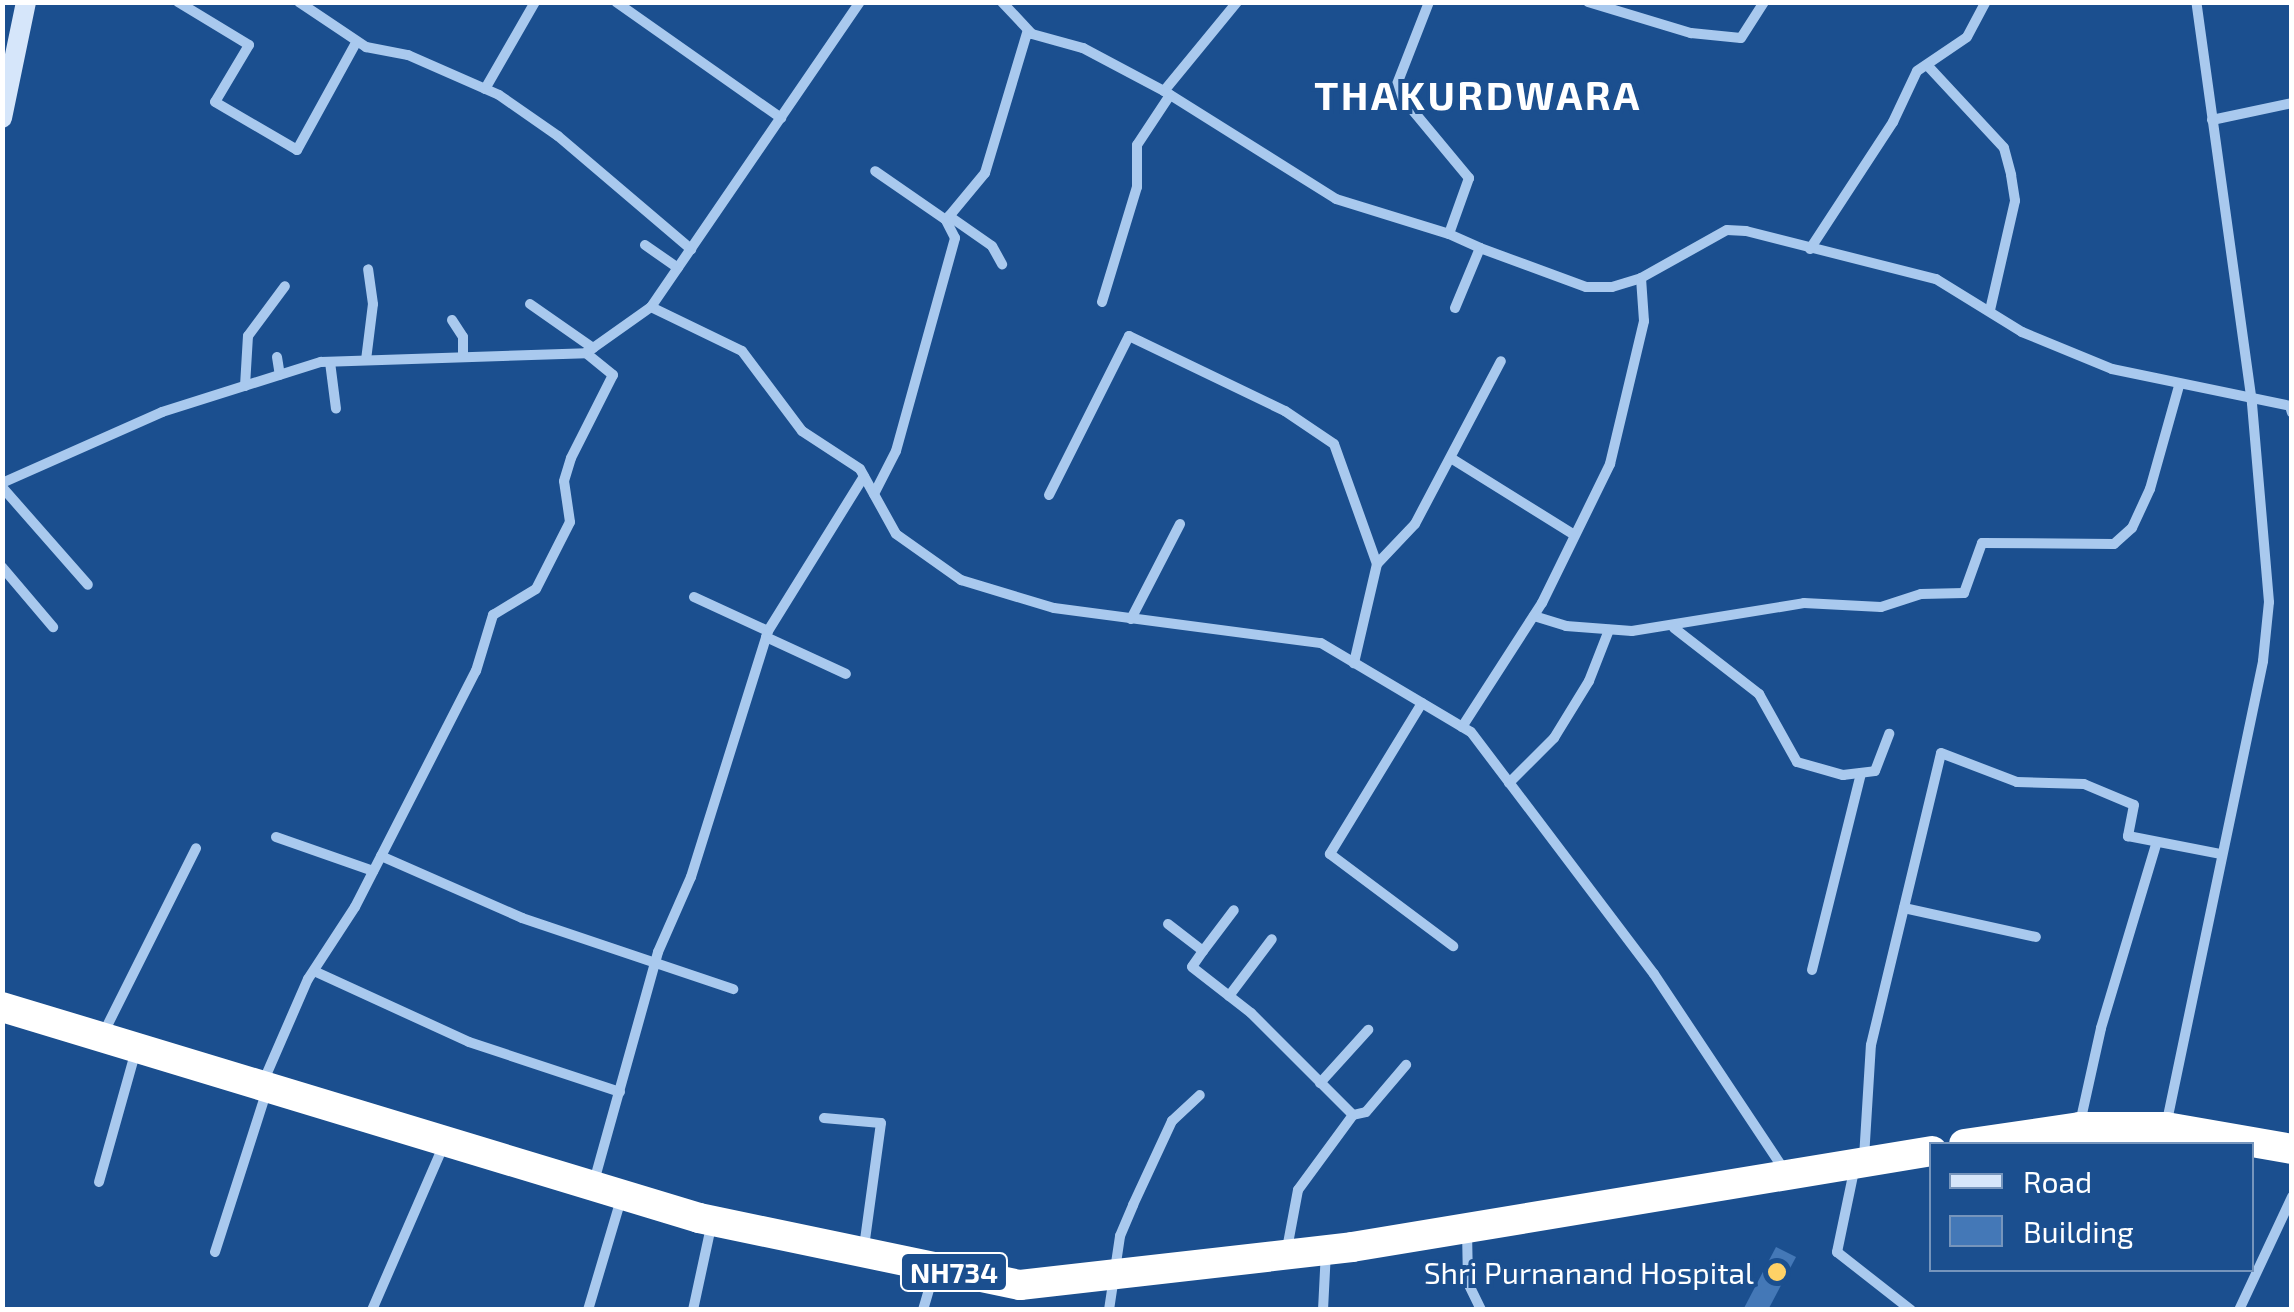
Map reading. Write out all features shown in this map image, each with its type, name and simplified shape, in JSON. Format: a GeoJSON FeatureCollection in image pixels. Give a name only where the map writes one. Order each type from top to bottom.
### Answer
{"type":"FeatureCollection","features":[{"type":"Feature","properties":{"kind":"highway","name":"NH734"},"geometry":{"type":"LineString","coordinates":[[2,1007],[712,1221],[1020,1286],[1326,1250],[1929,1152]]}},
{"type":"Feature","properties":{"kind":"highway"},"geometry":{"type":"LineString","coordinates":[[1978,1142],[2080,1127],[2166,1127],[2252,1142]]}},
{"type":"Feature","properties":{"kind":"highway"},"geometry":{"type":"LineString","coordinates":[[2254,1142],[2292,1149]]}},
{"type":"Feature","properties":{"kind":"main road"},"geometry":{"type":"LineString","coordinates":[[2,118],[26,2]]}},
{"type":"Feature","properties":{"kind":"street"},"geometry":{"type":"LineString","coordinates":[[178,2],[249,44],[215,102],[298,150],[357,42]]}},
{"type":"Feature","properties":{"kind":"street"},"geometry":{"type":"LineString","coordinates":[[299,2],[357,42],[485,89],[558,136],[691,248]]}},
{"type":"Feature","properties":{"kind":"street"},"geometry":{"type":"LineString","coordinates":[[485,89],[535,2]]}},
{"type":"Feature","properties":{"kind":"street"},"geometry":{"type":"LineString","coordinates":[[616,2],[780,118]]}},
{"type":"Feature","properties":{"kind":"street"},"geometry":{"type":"LineString","coordinates":[[88,585],[2,485],[162,412],[330,362],[590,351],[651,307],[860,2]]}},
{"type":"Feature","properties":{"kind":"street"},"geometry":{"type":"LineString","coordinates":[[1002,2],[1028,30],[1083,48],[1167,93],[1336,199],[1450,234],[1586,287],[1641,278],[1727,230],[1936,279],[2057,350],[2179,386],[2252,403],[2290,406],[2292,412]]}},
{"type":"Feature","properties":{"kind":"street"},"geometry":{"type":"LineString","coordinates":[[1102,302],[1137,187],[1137,145],[1167,93],[1236,2]]}},
{"type":"Feature","properties":{"kind":"street"},"geometry":{"type":"LineString","coordinates":[[1429,2],[1396,89],[1470,178],[1450,234]]}},
{"type":"Feature","properties":{"kind":"street"},"geometry":{"type":"LineString","coordinates":[[1588,2],[1691,33],[1741,38],[1764,2]]}},
{"type":"Feature","properties":{"kind":"street"},"geometry":{"type":"LineString","coordinates":[[1810,248],[1866,167],[1917,71],[1967,37],[1986,2]]}},
{"type":"Feature","properties":{"kind":"street"},"geometry":{"type":"LineString","coordinates":[[2166,1127],[2263,661],[2269,602],[2252,403],[2196,2]]}},
{"type":"Feature","properties":{"kind":"street"},"geometry":{"type":"LineString","coordinates":[[947,218],[986,173],[1000,139],[1028,30]]}},
{"type":"Feature","properties":{"kind":"street"},"geometry":{"type":"LineString","coordinates":[[1927,65],[2004,148],[2011,175],[2015,201],[1990,310]]}},
{"type":"Feature","properties":{"kind":"street"},"geometry":{"type":"LineString","coordinates":[[2212,120],[2292,103]]}},
{"type":"Feature","properties":{"kind":"street"},"geometry":{"type":"LineString","coordinates":[[875,171],[992,246],[1002,264]]}},
{"type":"Feature","properties":{"kind":"street"},"geometry":{"type":"LineString","coordinates":[[874,494],[896,451],[952,265],[955,238],[947,218]]}},
{"type":"Feature","properties":{"kind":"street"},"geometry":{"type":"LineString","coordinates":[[645,244],[678,268]]}},
{"type":"Feature","properties":{"kind":"street"},"geometry":{"type":"LineString","coordinates":[[1455,308],[1480,248]]}},
{"type":"Feature","properties":{"kind":"street"},"geometry":{"type":"LineString","coordinates":[[366,360],[373,304],[368,268]]}},
{"type":"Feature","properties":{"kind":"street"},"geometry":{"type":"LineString","coordinates":[[1462,727],[1534,616],[1610,464],[1644,320],[1641,278]]}},
{"type":"Feature","properties":{"kind":"street"},"geometry":{"type":"LineString","coordinates":[[245,386],[248,336],[286,286]]}},
{"type":"Feature","properties":{"kind":"street"},"geometry":{"type":"LineString","coordinates":[[215,1252],[265,1086],[314,971],[373,871],[476,671],[493,614],[536,589],[570,522],[568,470],[613,375],[590,351],[530,304]]}},
{"type":"Feature","properties":{"kind":"street"},"geometry":{"type":"LineString","coordinates":[[651,307],[742,351],[802,431],[864,476],[896,534],[961,580],[1054,608],[1277,633],[1321,644],[1462,727],[1654,974],[1788,1176]]}},
{"type":"Feature","properties":{"kind":"street"},"geometry":{"type":"LineString","coordinates":[[452,320],[463,337],[464,357]]}},
{"type":"Feature","properties":{"kind":"street"},"geometry":{"type":"LineString","coordinates":[[1050,495],[1129,336],[1180,356],[1334,444],[1377,564]]}},
{"type":"Feature","properties":{"kind":"street"},"geometry":{"type":"LineString","coordinates":[[278,357],[280,375]]}},
{"type":"Feature","properties":{"kind":"street"},"geometry":{"type":"LineString","coordinates":[[330,362],[336,409]]}},
{"type":"Feature","properties":{"kind":"street"},"geometry":{"type":"LineString","coordinates":[[1354,662],[1377,564],[1415,524],[1454,460],[1501,362]]}},
{"type":"Feature","properties":{"kind":"street"},"geometry":{"type":"LineString","coordinates":[[1534,616],[1609,630],[1674,628],[1764,608],[1881,607],[1921,594],[1964,592],[1982,543],[2114,544],[2132,528],[2150,489],[2179,386]]}},
{"type":"Feature","properties":{"kind":"street"},"geometry":{"type":"LineString","coordinates":[[1454,460],[1574,534]]}},
{"type":"Feature","properties":{"kind":"street"},"geometry":{"type":"LineString","coordinates":[[588,1310],[620,1092],[655,965],[691,876],[767,634],[864,476]]}},
{"type":"Feature","properties":{"kind":"street"},"geometry":{"type":"LineString","coordinates":[[1131,619],[1180,524]]}},
{"type":"Feature","properties":{"kind":"street"},"geometry":{"type":"LineString","coordinates":[[2,567],[54,627]]}},
{"type":"Feature","properties":{"kind":"street"},"geometry":{"type":"LineString","coordinates":[[694,597],[846,674]]}},
{"type":"Feature","properties":{"kind":"street"},"geometry":{"type":"LineString","coordinates":[[1674,628],[1758,694],[1797,762],[1843,775],[1875,772],[1889,734]]}},
{"type":"Feature","properties":{"kind":"street"},"geometry":{"type":"LineString","coordinates":[[1510,784],[1554,738],[1589,682],[1609,630]]}},
{"type":"Feature","properties":{"kind":"street"},"geometry":{"type":"LineString","coordinates":[[1422,704],[1330,854],[1454,946]]}},
{"type":"Feature","properties":{"kind":"street"},"geometry":{"type":"LineString","coordinates":[[1911,1310],[1838,1252],[1860,1165],[1871,1046],[1942,753],[2017,782],[2084,784],[2134,805],[2128,836],[2156,845],[2221,854]]}},
{"type":"Feature","properties":{"kind":"street"},"geometry":{"type":"LineString","coordinates":[[1812,970],[1861,773]]}},
{"type":"Feature","properties":{"kind":"street"},"geometry":{"type":"LineString","coordinates":[[276,836],[373,871]]}},
{"type":"Feature","properties":{"kind":"street"},"geometry":{"type":"LineString","coordinates":[[2080,1127],[2101,1028],[2156,845]]}},
{"type":"Feature","properties":{"kind":"street"},"geometry":{"type":"LineString","coordinates":[[102,1037],[196,848]]}},
{"type":"Feature","properties":{"kind":"street"},"geometry":{"type":"LineString","coordinates":[[381,856],[522,918],[733,989]]}},
{"type":"Feature","properties":{"kind":"street"},"geometry":{"type":"LineString","coordinates":[[1904,908],[2036,936]]}},
{"type":"Feature","properties":{"kind":"street"},"geometry":{"type":"LineString","coordinates":[[1234,910],[1192,967],[1229,996],[1353,1115]]}},
{"type":"Feature","properties":{"kind":"street"},"geometry":{"type":"LineString","coordinates":[[1168,924],[1203,951]]}},
{"type":"Feature","properties":{"kind":"street"},"geometry":{"type":"LineString","coordinates":[[1229,996],[1272,939]]}},
{"type":"Feature","properties":{"kind":"street"},"geometry":{"type":"LineString","coordinates":[[314,971],[469,1042],[620,1092]]}},
{"type":"Feature","properties":{"kind":"street"},"geometry":{"type":"LineString","coordinates":[[1320,1084],[1368,1030]]}},
{"type":"Feature","properties":{"kind":"street"},"geometry":{"type":"LineString","coordinates":[[99,1182],[137,1048]]}},
{"type":"Feature","properties":{"kind":"street"},"geometry":{"type":"LineString","coordinates":[[1287,1255],[1288,1217],[1298,1190],[1353,1115],[1366,1112],[1406,1065]]}},
{"type":"Feature","properties":{"kind":"street"},"geometry":{"type":"LineString","coordinates":[[1109,1310],[1120,1236],[1172,1121],[1200,1095]]}},
{"type":"Feature","properties":{"kind":"street"},"geometry":{"type":"LineString","coordinates":[[824,1118],[881,1122],[864,1252]]}},
{"type":"Feature","properties":{"kind":"street"},"geometry":{"type":"LineString","coordinates":[[372,1310],[445,1141]]}},
{"type":"Feature","properties":{"kind":"street"},"geometry":{"type":"LineString","coordinates":[[2239,1310],[2292,1197]]}},
{"type":"Feature","properties":{"kind":"street"},"geometry":{"type":"LineString","coordinates":[[693,1310],[712,1221]]}},
{"type":"Feature","properties":{"kind":"street"},"geometry":{"type":"LineString","coordinates":[[1468,1228],[1468,1283],[1481,1310]]}},
{"type":"Feature","properties":{"kind":"street"},"geometry":{"type":"LineString","coordinates":[[1322,1310],[1326,1250]]}},
{"type":"Feature","properties":{"kind":"street"},"geometry":{"type":"LineString","coordinates":[[923,1310],[935,1268]]}},
{"type":"Feature","properties":{"kind":"building"},"geometry":{"type":"Polygon","coordinates":[[[1776,1247],[1796,1257],[1768,1310],[1743,1310],[1776,1247]]]}},
{"type":"Feature","properties":{"kind":"place","name":"Shri Purnanand Hospital"},"geometry":{"type":"Point","coordinates":[1777,1272]}},
{"type":"Feature","properties":{"kind":"district","name":"THAKURDWARA"},"geometry":{"type":"Point","coordinates":[1478,94]}}]}
